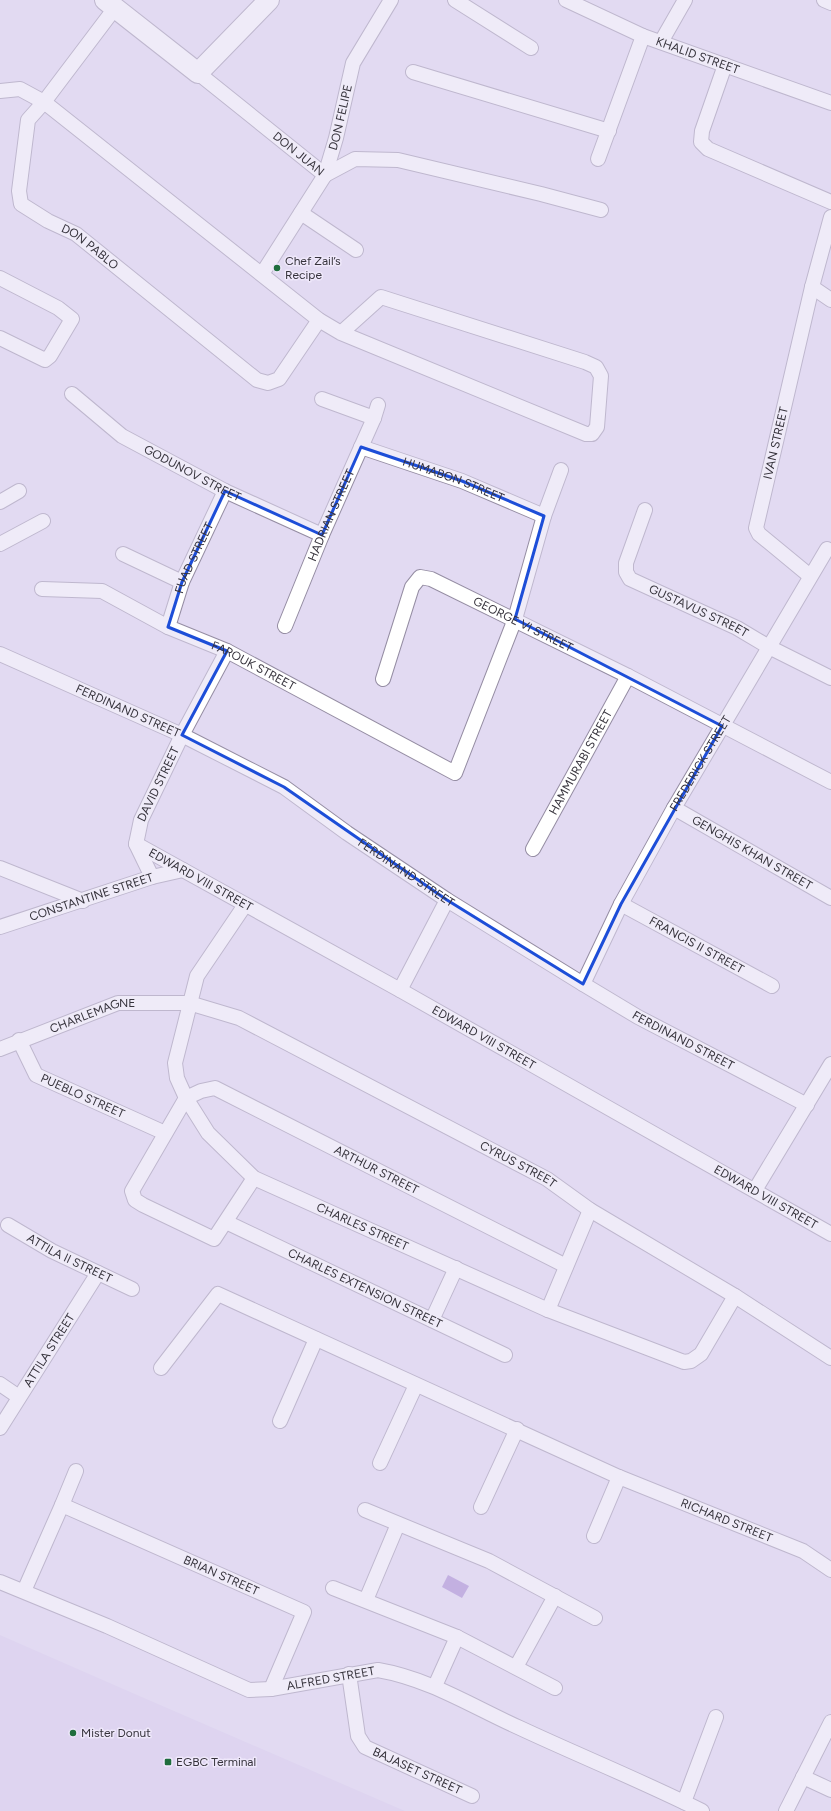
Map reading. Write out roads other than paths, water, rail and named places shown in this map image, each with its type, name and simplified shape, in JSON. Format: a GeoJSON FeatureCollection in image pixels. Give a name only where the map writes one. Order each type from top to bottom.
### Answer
{"type":"FeatureCollection","features":[{"type":"Feature","properties":{"kind":"street"},"geometry":{"type":"LineString","coordinates":[[198,73],[269,0]]}},
{"type":"Feature","properties":{"kind":"street","name":"DON FELIPE"},"geometry":{"type":"LineString","coordinates":[[262,274],[325,175],[353,64],[390,0]]}},
{"type":"Feature","properties":{"kind":"street"},"geometry":{"type":"LineString","coordinates":[[455,0],[531,48]]}},
{"type":"Feature","properties":{"kind":"street","name":"KHALID STREET"},"geometry":{"type":"LineString","coordinates":[[566,0],[643,36],[831,103]]}},
{"type":"Feature","properties":{"kind":"street"},"geometry":{"type":"LineString","coordinates":[[661,42],[685,0]]}},
{"type":"Feature","properties":{"kind":"street"},"geometry":{"type":"LineString","coordinates":[[824,0],[831,3]]}},
{"type":"Feature","properties":{"kind":"street","name":"DON JUAN"},"geometry":{"type":"LineString","coordinates":[[110,4],[325,175],[355,159],[398,160],[541,194],[600,210]]}},
{"type":"Feature","properties":{"kind":"street","name":"DON PABLO"},"geometry":{"type":"LineString","coordinates":[[110,4],[44,102],[28,120],[19,191],[21,204],[48,221],[76,234],[257,380],[268,383],[279,380],[319,320]]}},
{"type":"Feature","properties":{"kind":"street"},"geometry":{"type":"LineString","coordinates":[[598,159],[643,36]]}},
{"type":"Feature","properties":{"kind":"street"},"geometry":{"type":"LineString","coordinates":[[725,65],[702,130],[701,142],[708,149],[831,202]]}},
{"type":"Feature","properties":{"kind":"street"},"geometry":{"type":"LineString","coordinates":[[413,72],[609,131]]}},
{"type":"Feature","properties":{"kind":"street"},"geometry":{"type":"LineString","coordinates":[[0,91],[20,89],[44,102],[319,320],[341,334],[586,434],[592,434],[597,427],[601,376],[596,367],[585,362],[381,297],[341,334]]}},
{"type":"Feature","properties":{"kind":"street"},"geometry":{"type":"LineString","coordinates":[[301,212],[356,250]]}},
{"type":"Feature","properties":{"kind":"street"},"geometry":{"type":"LineString","coordinates":[[831,217],[812,287],[831,300]]}},
{"type":"Feature","properties":{"kind":"street"},"geometry":{"type":"LineString","coordinates":[[0,278],[58,308],[72,319],[50,356],[45,360],[0,338]]}},
{"type":"Feature","properties":{"kind":"street","name":"IVAN STREET"},"geometry":{"type":"LineString","coordinates":[[810,576],[759,534],[756,528],[812,287]]}},
{"type":"Feature","properties":{"kind":"street","name":"GODUNOV STREET"},"geometry":{"type":"LineString","coordinates":[[72,394],[122,436],[225,491],[322,535]]}},
{"type":"Feature","properties":{"kind":"street","name":"HADRIAN STREET"},"geometry":{"type":"LineString","coordinates":[[285,626],[322,535],[376,411],[322,399]]}},
{"type":"Feature","properties":{"kind":"street","name":"HUMABON STREET"},"geometry":{"type":"LineString","coordinates":[[361,447],[462,481],[544,516]]}},
{"type":"Feature","properties":{"kind":"street"},"geometry":{"type":"LineString","coordinates":[[515,619],[544,516],[561,470]]}},
{"type":"Feature","properties":{"kind":"street","name":"FUAD STREET"},"geometry":{"type":"LineString","coordinates":[[168,627],[182,582],[225,491]]}},
{"type":"Feature","properties":{"kind":"street"},"geometry":{"type":"LineString","coordinates":[[0,502],[19,492]]}},
{"type":"Feature","properties":{"kind":"street","name":"GUSTAVUS STREET"},"geometry":{"type":"LineString","coordinates":[[645,510],[626,563],[626,572],[630,579],[738,628],[769,647],[831,678]]}},
{"type":"Feature","properties":{"kind":"street"},"geometry":{"type":"LineString","coordinates":[[0,544],[43,521]]}},
{"type":"Feature","properties":{"kind":"street","name":"FREDERICK STREET"},"geometry":{"type":"LineString","coordinates":[[583,984],[621,904],[674,808],[827,549]]}},
{"type":"Feature","properties":{"kind":"street"},"geometry":{"type":"LineString","coordinates":[[123,554],[182,582]]}},
{"type":"Feature","properties":{"kind":"street","name":"GEORGE VI STREET"},"geometry":{"type":"LineString","coordinates":[[382,679],[412,587],[420,577],[431,578],[628,676],[831,782]]}},
{"type":"Feature","properties":{"kind":"street","name":"FAROUK STREET"},"geometry":{"type":"LineString","coordinates":[[42,589],[102,591],[168,627],[227,651],[455,773],[515,619]]}},
{"type":"Feature","properties":{"kind":"street","name":"DAVID STREET"},"geometry":{"type":"LineString","coordinates":[[136,844],[141,820],[182,735],[227,651]]}},
{"type":"Feature","properties":{"kind":"street","name":"FERDINAND STREET"},"geometry":{"type":"LineString","coordinates":[[0,654],[182,735],[284,787],[347,833],[447,900],[583,984],[638,1017],[807,1105]]}},
{"type":"Feature","properties":{"kind":"street","name":"HAMMURABI STREET"},"geometry":{"type":"LineString","coordinates":[[532,849],[628,676]]}},
{"type":"Feature","properties":{"kind":"street","name":"GENGHIS KHAN STREET"},"geometry":{"type":"LineString","coordinates":[[674,808],[831,898]]}},
{"type":"Feature","properties":{"kind":"street"},"geometry":{"type":"LineString","coordinates":[[136,844],[152,877]]}},
{"type":"Feature","properties":{"kind":"street","name":"EDWARD VIII STREET"},"geometry":{"type":"LineString","coordinates":[[136,844],[245,906],[400,990],[831,1234]]}},
{"type":"Feature","properties":{"kind":"street"},"geometry":{"type":"LineString","coordinates":[[0,868],[83,901]]}},
{"type":"Feature","properties":{"kind":"street","name":"CONSTANTINE STREET"},"geometry":{"type":"LineString","coordinates":[[0,927],[83,901],[152,877],[183,870]]}},
{"type":"Feature","properties":{"kind":"street"},"geometry":{"type":"LineString","coordinates":[[400,990],[447,900]]}},
{"type":"Feature","properties":{"kind":"street","name":"FRANCIS II STREET"},"geometry":{"type":"LineString","coordinates":[[621,904],[772,986]]}},
{"type":"Feature","properties":{"kind":"street","name":"CHARLES STREET"},"geometry":{"type":"LineString","coordinates":[[245,906],[197,976],[189,1003],[176,1063],[177,1078],[186,1098],[208,1133],[254,1178],[548,1310],[684,1362],[691,1362],[701,1354],[735,1296]]}},
{"type":"Feature","properties":{"kind":"street","name":"CHARLEMAGNE"},"geometry":{"type":"LineString","coordinates":[[0,1048],[118,1003],[189,1003]]}},
{"type":"Feature","properties":{"kind":"street","name":"CYRUS STREET"},"geometry":{"type":"LineString","coordinates":[[189,1003],[239,1018],[547,1179],[590,1210],[735,1296],[831,1358]]}},
{"type":"Feature","properties":{"kind":"street","name":"PUEBLO STREET"},"geometry":{"type":"LineString","coordinates":[[19,1040],[36,1075],[165,1133]]}},
{"type":"Feature","properties":{"kind":"street"},"geometry":{"type":"LineString","coordinates":[[755,1190],[831,1064]]}},
{"type":"Feature","properties":{"kind":"street","name":"ARTHUR STREET"},"geometry":{"type":"LineString","coordinates":[[186,1098],[201,1091],[214,1088],[566,1266]]}},
{"type":"Feature","properties":{"kind":"street"},"geometry":{"type":"LineString","coordinates":[[186,1098],[132,1191],[135,1200],[214,1239],[254,1178]]}},
{"type":"Feature","properties":{"kind":"street"},"geometry":{"type":"LineString","coordinates":[[548,1310],[590,1210]]}},
{"type":"Feature","properties":{"kind":"street","name":"CHARLES EXTENSION STREET"},"geometry":{"type":"LineString","coordinates":[[226,1222],[505,1354]]}},
{"type":"Feature","properties":{"kind":"street","name":"ATTILA II STREET"},"geometry":{"type":"LineString","coordinates":[[8,1226],[52,1251],[132,1290]]}},
{"type":"Feature","properties":{"kind":"street"},"geometry":{"type":"LineString","coordinates":[[432,1320],[456,1268]]}},
{"type":"Feature","properties":{"kind":"street","name":"ATTILA STREET"},"geometry":{"type":"LineString","coordinates":[[0,1428],[98,1273]]}},
{"type":"Feature","properties":{"kind":"street","name":"RICHARD STREET"},"geometry":{"type":"LineString","coordinates":[[161,1368],[218,1294],[416,1385],[517,1429],[619,1477],[803,1551],[831,1570]]}},
{"type":"Feature","properties":{"kind":"street"},"geometry":{"type":"LineString","coordinates":[[280,1421],[316,1339]]}},
{"type":"Feature","properties":{"kind":"street"},"geometry":{"type":"LineString","coordinates":[[0,1384],[19,1397]]}},
{"type":"Feature","properties":{"kind":"street"},"geometry":{"type":"LineString","coordinates":[[380,1463],[416,1385]]}},
{"type":"Feature","properties":{"kind":"street"},"geometry":{"type":"LineString","coordinates":[[481,1507],[517,1429]]}},
{"type":"Feature","properties":{"kind":"street"},"geometry":{"type":"LineString","coordinates":[[24,1591],[76,1471]]}},
{"type":"Feature","properties":{"kind":"street"},"geometry":{"type":"LineString","coordinates":[[594,1536],[619,1477]]}},
{"type":"Feature","properties":{"kind":"street","name":"BRIAN STREET"},"geometry":{"type":"LineString","coordinates":[[62,1505],[304,1612],[271,1689]]}},
{"type":"Feature","properties":{"kind":"street"},"geometry":{"type":"LineString","coordinates":[[365,1510],[489,1561],[595,1618]]}},
{"type":"Feature","properties":{"kind":"street"},"geometry":{"type":"LineString","coordinates":[[366,1600],[398,1524]]}},
{"type":"Feature","properties":{"kind":"street","name":"ALFRED STREET"},"geometry":{"type":"LineString","coordinates":[[0,1582],[107,1626],[249,1690],[271,1689],[378,1670],[394,1673],[435,1686],[519,1728],[702,1811]]}},
{"type":"Feature","properties":{"kind":"street"},"geometry":{"type":"LineString","coordinates":[[333,1588],[457,1637],[516,1666],[555,1688]]}},
{"type":"Feature","properties":{"kind":"street"},"geometry":{"type":"LineString","coordinates":[[516,1666],[554,1596]]}},
{"type":"Feature","properties":{"kind":"street"},"geometry":{"type":"LineString","coordinates":[[435,1686],[457,1637]]}},
{"type":"Feature","properties":{"kind":"street","name":"BAJASET STREET"},"geometry":{"type":"LineString","coordinates":[[349,1674],[358,1736],[365,1746],[472,1796]]}},
{"type":"Feature","properties":{"kind":"street"},"geometry":{"type":"LineString","coordinates":[[684,1802],[716,1717]]}},
{"type":"Feature","properties":{"kind":"street"},"geometry":{"type":"LineString","coordinates":[[786,1811],[831,1722]]}},
{"type":"Feature","properties":{"kind":"street"},"geometry":{"type":"LineString","coordinates":[[802,1777],[831,1790]]}},
{"type":"Feature","properties":{"kind":"place","name":"Chef Zail’s Recipe"},"geometry":{"type":"Point","coordinates":[277,268]}},
{"type":"Feature","properties":{"kind":"place","name":"Mister Donut"},"geometry":{"type":"Point","coordinates":[73,1733]}},
{"type":"Feature","properties":{"kind":"place","name":"EGBC Terminal"},"geometry":{"type":"Point","coordinates":[168,1762]}}]}
